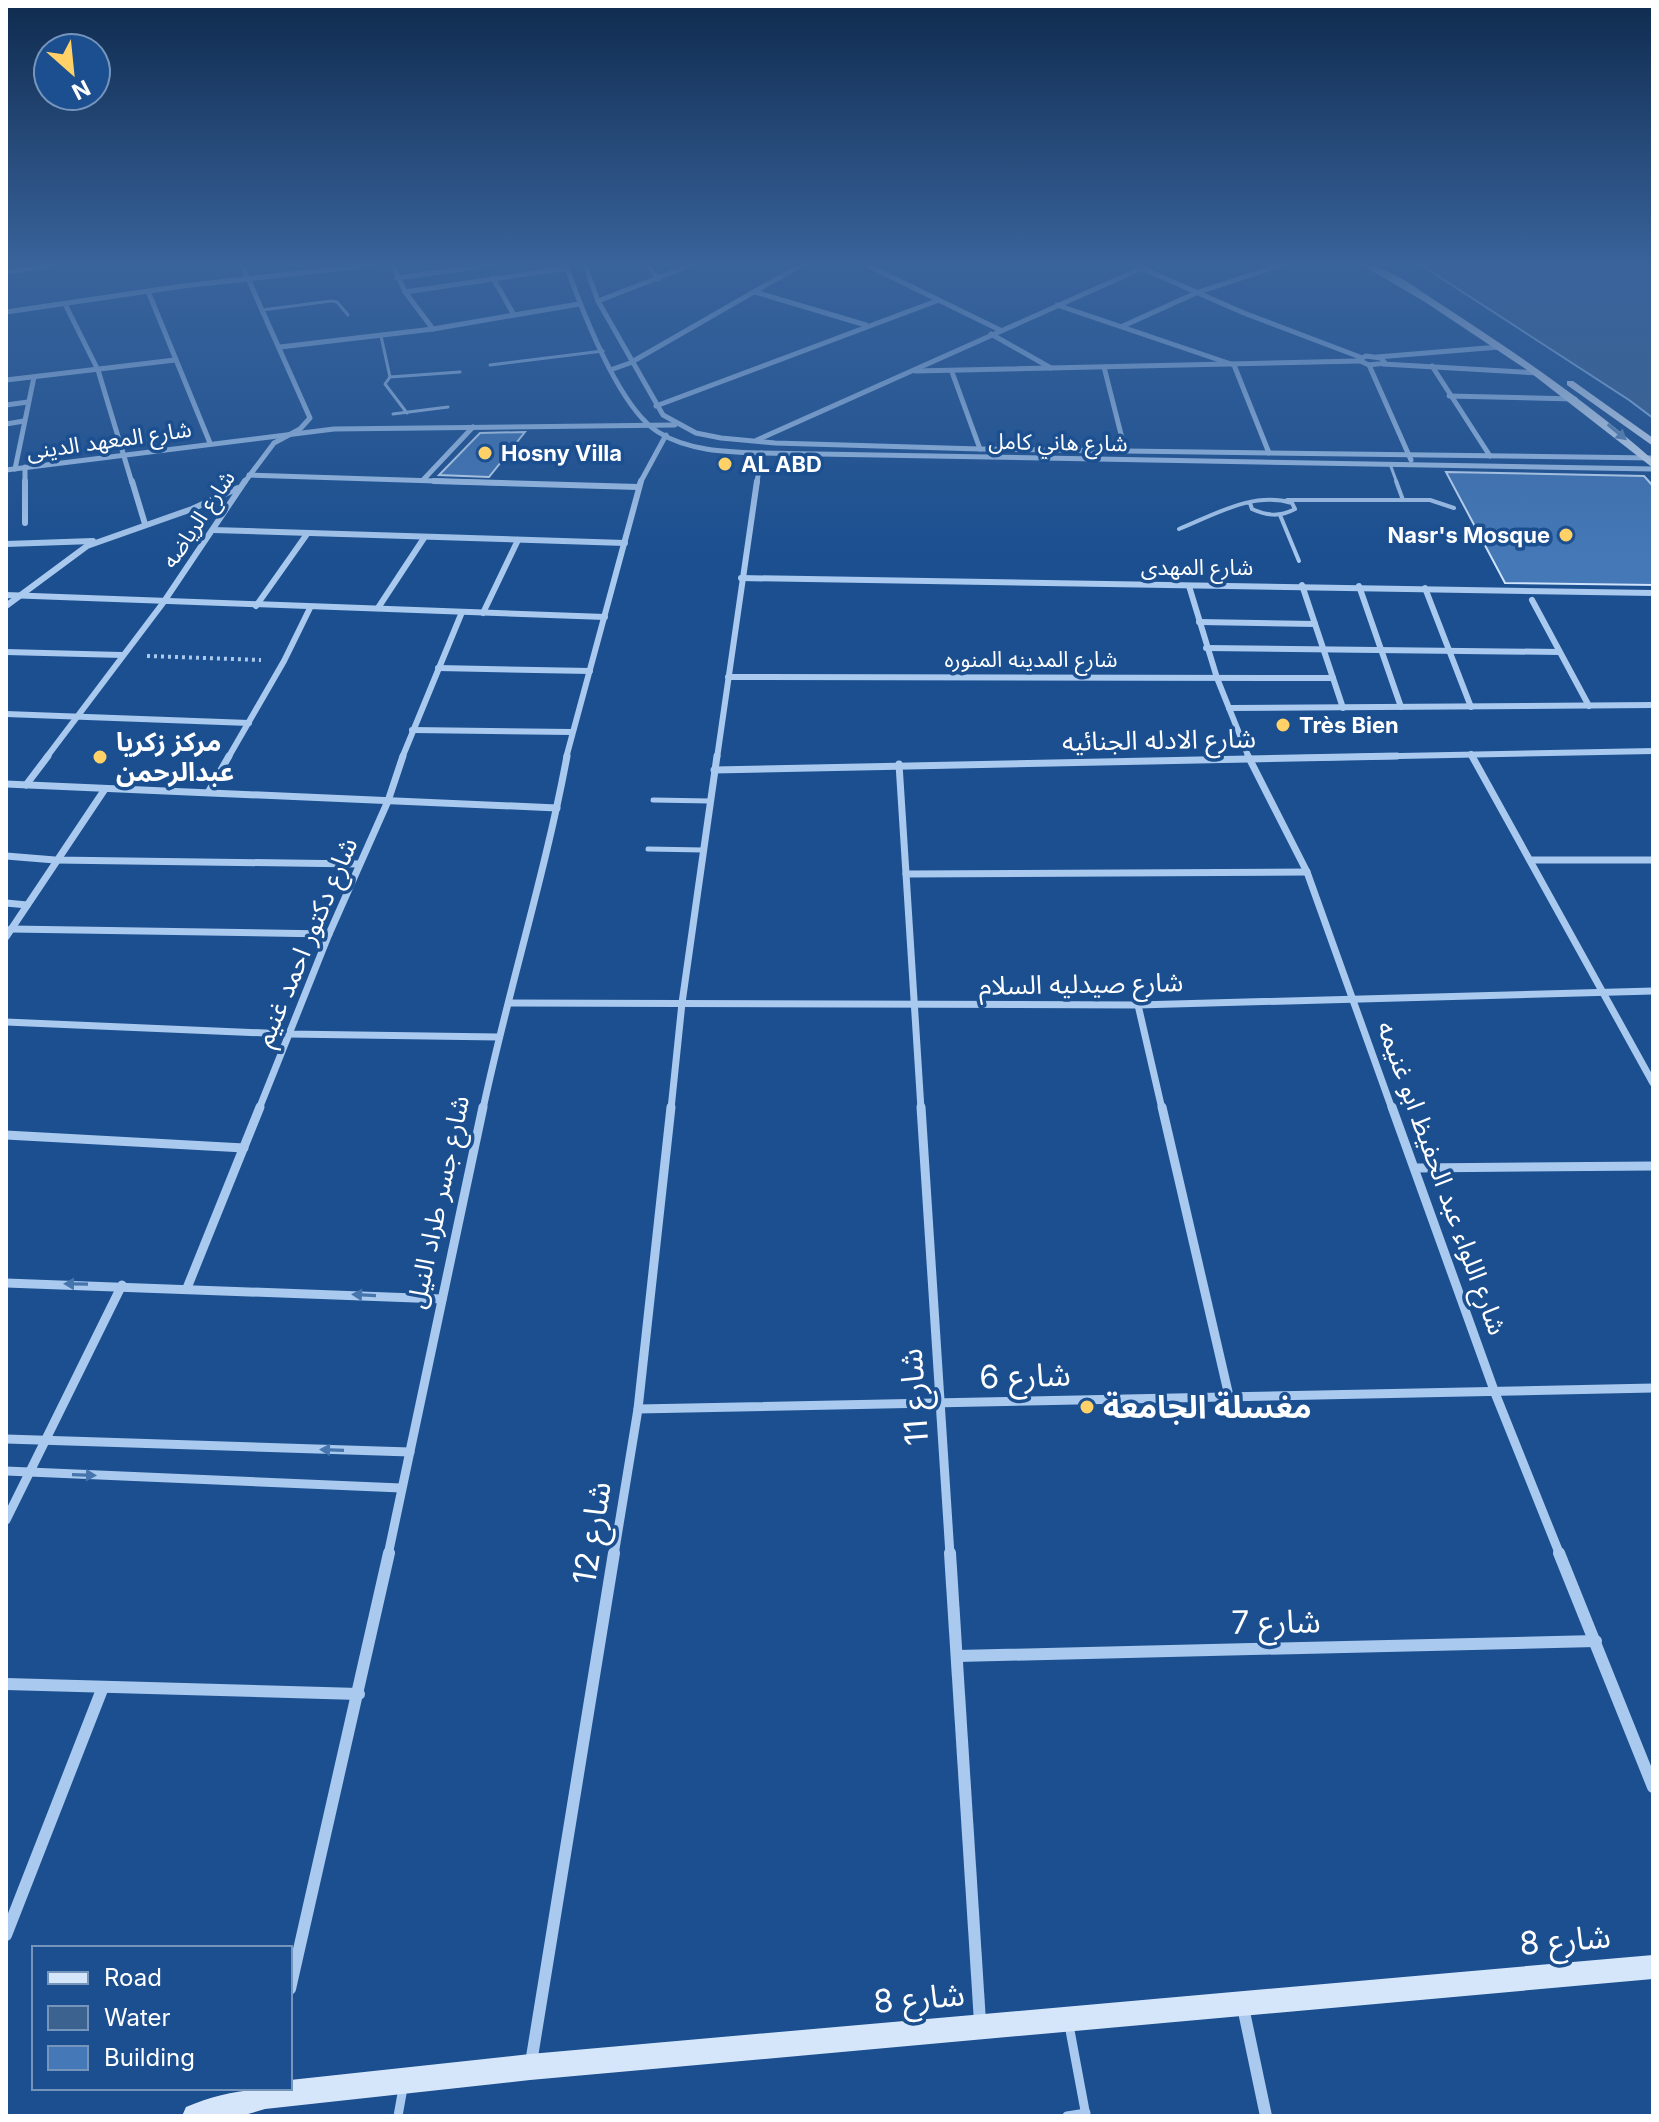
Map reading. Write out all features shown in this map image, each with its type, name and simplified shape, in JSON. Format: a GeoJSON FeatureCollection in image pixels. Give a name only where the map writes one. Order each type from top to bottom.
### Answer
{"type":"FeatureCollection","features":[{"type":"Feature","properties":{"kind":"main road"},"geometry":{"type":"LineString","coordinates":[[1525,364],[1576,399],[1651,462]]}},
{"type":"Feature","properties":{"kind":"main road"},"geometry":{"type":"LineString","coordinates":[[1542,364],[1653,443]]}},
{"type":"Feature","properties":{"kind":"main road","name":"شارع 8"},"geometry":{"type":"LineString","coordinates":[[292,2090],[1653,1967]]}},
{"type":"Feature","properties":{"kind":"main road","name":"شارع 8"},"geometry":{"type":"LineString","coordinates":[[195,2116],[266,2092],[289,2090]]}},
{"type":"Feature","properties":{"kind":"street"},"geometry":{"type":"LineString","coordinates":[[95,364],[145,524]]}},
{"type":"Feature","properties":{"kind":"street"},"geometry":{"type":"LineString","coordinates":[[6,380],[144,364]]}},
{"type":"Feature","properties":{"kind":"street"},"geometry":{"type":"LineString","coordinates":[[177,364],[210,443]]}},
{"type":"Feature","properties":{"kind":"street"},"geometry":{"type":"LineString","coordinates":[[287,364],[310,418],[294,432]]}},
{"type":"Feature","properties":{"kind":"street","name":"شارع هاني كامل"},"geometry":{"type":"LineString","coordinates":[[610,364],[633,406],[648,424],[666,435],[708,448],[761,453],[1413,465],[1651,462]]}},
{"type":"Feature","properties":{"kind":"street"},"geometry":{"type":"LineString","coordinates":[[613,369],[627,364]]}},
{"type":"Feature","properties":{"kind":"street","name":"شارع هاني كامل"},"geometry":{"type":"LineString","coordinates":[[631,364],[656,406],[676,425],[708,435],[753,442],[980,449],[1490,456],[1651,462]]}},
{"type":"Feature","properties":{"kind":"street"},"geometry":{"type":"LineString","coordinates":[[656,406],[765,364]]}},
{"type":"Feature","properties":{"kind":"street"},"geometry":{"type":"LineString","coordinates":[[753,442],[929,364]]}},
{"type":"Feature","properties":{"kind":"street"},"geometry":{"type":"LineString","coordinates":[[1043,364],[1052,369]]}},
{"type":"Feature","properties":{"kind":"street"},"geometry":{"type":"LineString","coordinates":[[915,371],[1198,364]]}},
{"type":"Feature","properties":{"kind":"street"},"geometry":{"type":"LineString","coordinates":[[1232,364],[1238,369],[1269,453]]}},
{"type":"Feature","properties":{"kind":"street"},"geometry":{"type":"LineString","coordinates":[[1383,364],[1369,365],[1413,465]]}},
{"type":"Feature","properties":{"kind":"street"},"geometry":{"type":"LineString","coordinates":[[1384,364],[1539,373]]}},
{"type":"Feature","properties":{"kind":"street"},"geometry":{"type":"LineString","coordinates":[[1432,366],[1490,456]]}},
{"type":"Feature","properties":{"kind":"street"},"geometry":{"type":"LineString","coordinates":[[1104,367],[1125,450]]}},
{"type":"Feature","properties":{"kind":"street"},"geometry":{"type":"LineString","coordinates":[[952,372],[980,449]]}},
{"type":"Feature","properties":{"kind":"street"},"geometry":{"type":"LineString","coordinates":[[15,469],[34,377]]}},
{"type":"Feature","properties":{"kind":"street"},"geometry":{"type":"LineString","coordinates":[[1449,396],[1576,399]]}},
{"type":"Feature","properties":{"kind":"street"},"geometry":{"type":"LineString","coordinates":[[6,405],[28,402]]}},
{"type":"Feature","properties":{"kind":"street"},"geometry":{"type":"LineString","coordinates":[[6,424],[24,421]]}},
{"type":"Feature","properties":{"kind":"street","name":"شارع المعهد الدينى"},"geometry":{"type":"LineString","coordinates":[[6,470],[294,432],[676,425]]}},
{"type":"Feature","properties":{"kind":"street"},"geometry":{"type":"LineString","coordinates":[[423,480],[473,427]]}},
{"type":"Feature","properties":{"kind":"street","name":"شارع الرياضه"},"geometry":{"type":"LineString","coordinates":[[26,785],[163,603],[249,475],[274,443],[294,432]]}},
{"type":"Feature","properties":{"kind":"street","name":"شارع جسر طراد النيل"},"geometry":{"type":"LineString","coordinates":[[292,1980],[359,1694],[498,1037],[557,808],[571,732],[605,617],[638,487],[666,435]]}},
{"type":"Feature","properties":{"kind":"street"},"geometry":{"type":"LineString","coordinates":[[998,449],[998,457]]}},
{"type":"Feature","properties":{"kind":"street","name":"شارع 12"},"geometry":{"type":"LineString","coordinates":[[530,2067],[638,1409],[682,1003],[761,453]]}},
{"type":"Feature","properties":{"kind":"street"},"geometry":{"type":"LineString","coordinates":[[25,467],[25,523]]}},
{"type":"Feature","properties":{"kind":"street"},"geometry":{"type":"LineString","coordinates":[[249,475],[638,487]]}},
{"type":"Feature","properties":{"kind":"street"},"geometry":{"type":"LineString","coordinates":[[6,606],[77,552],[98,541],[192,509],[241,487]]}},
{"type":"Feature","properties":{"kind":"street"},"geometry":{"type":"LineString","coordinates":[[213,530],[625,543]]}},
{"type":"Feature","properties":{"kind":"street"},"geometry":{"type":"LineString","coordinates":[[256,606],[307,534]]}},
{"type":"Feature","properties":{"kind":"street"},"geometry":{"type":"LineString","coordinates":[[378,608],[424,538]]}},
{"type":"Feature","properties":{"kind":"street"},"geometry":{"type":"LineString","coordinates":[[483,613],[518,540]]}},
{"type":"Feature","properties":{"kind":"street"},"geometry":{"type":"LineString","coordinates":[[6,544],[98,541]]}},
{"type":"Feature","properties":{"kind":"street","name":"شارع المهدى"},"geometry":{"type":"LineString","coordinates":[[741,578],[1653,593]]}},
{"type":"Feature","properties":{"kind":"street"},"geometry":{"type":"LineString","coordinates":[[1302,585],[1343,708]]}},
{"type":"Feature","properties":{"kind":"street","name":"شارع اللواء عبد الحفيظ ابو غنيمه"},"geometry":{"type":"LineString","coordinates":[[1189,586],[1217,678],[1249,759],[1307,872],[1495,1393],[1653,1787]]}},
{"type":"Feature","properties":{"kind":"street"},"geometry":{"type":"LineString","coordinates":[[1359,586],[1401,707]]}},
{"type":"Feature","properties":{"kind":"street"},"geometry":{"type":"LineString","coordinates":[[1425,588],[1471,707]]}},
{"type":"Feature","properties":{"kind":"street"},"geometry":{"type":"LineString","coordinates":[[6,595],[605,617]]}},
{"type":"Feature","properties":{"kind":"street"},"geometry":{"type":"LineString","coordinates":[[1532,600],[1589,706]]}},
{"type":"Feature","properties":{"kind":"street"},"geometry":{"type":"LineString","coordinates":[[209,791],[284,661],[310,608]]}},
{"type":"Feature","properties":{"kind":"street","name":"شارع دكتور احمد غنيم"},"geometry":{"type":"LineString","coordinates":[[187,1288],[329,934],[388,801],[412,730],[462,612]]}},
{"type":"Feature","properties":{"kind":"street"},"geometry":{"type":"LineString","coordinates":[[1199,622],[1315,624]]}},
{"type":"Feature","properties":{"kind":"street"},"geometry":{"type":"LineString","coordinates":[[1206,648],[1559,652]]}},
{"type":"Feature","properties":{"kind":"street"},"geometry":{"type":"LineString","coordinates":[[6,652],[122,655]]}},
{"type":"Feature","properties":{"kind":"street"},"geometry":{"type":"LineString","coordinates":[[438,668],[590,671]]}},
{"type":"Feature","properties":{"kind":"street","name":"شارع المدينه المنوره"},"geometry":{"type":"LineString","coordinates":[[728,677],[1333,678]]}},
{"type":"Feature","properties":{"kind":"street"},"geometry":{"type":"LineString","coordinates":[[1229,708],[1653,705]]}},
{"type":"Feature","properties":{"kind":"street"},"geometry":{"type":"LineString","coordinates":[[6,714],[249,723]]}},
{"type":"Feature","properties":{"kind":"street"},"geometry":{"type":"LineString","coordinates":[[412,730],[571,732]]}},
{"type":"Feature","properties":{"kind":"street","name":"شارع الادله الجنائيه"},"geometry":{"type":"LineString","coordinates":[[714,770],[1653,751]]}},
{"type":"Feature","properties":{"kind":"street"},"geometry":{"type":"LineString","coordinates":[[1471,754],[1653,1083]]}},
{"type":"Feature","properties":{"kind":"street","name":"شارع 11"},"geometry":{"type":"LineString","coordinates":[[899,764],[980,2027]]}},
{"type":"Feature","properties":{"kind":"street"},"geometry":{"type":"LineString","coordinates":[[6,784],[557,808]]}},
{"type":"Feature","properties":{"kind":"street"},"geometry":{"type":"LineString","coordinates":[[6,937],[105,789]]}},
{"type":"Feature","properties":{"kind":"street"},"geometry":{"type":"LineString","coordinates":[[6,856],[55,860],[359,864]]}},
{"type":"Feature","properties":{"kind":"street"},"geometry":{"type":"LineString","coordinates":[[1532,860],[1653,860]]}},
{"type":"Feature","properties":{"kind":"street"},"geometry":{"type":"LineString","coordinates":[[906,874],[1307,872]]}},
{"type":"Feature","properties":{"kind":"street"},"geometry":{"type":"LineString","coordinates":[[6,903],[27,905]]}},
{"type":"Feature","properties":{"kind":"street"},"geometry":{"type":"LineString","coordinates":[[11,929],[329,934]]}},
{"type":"Feature","properties":{"kind":"street","name":"شارع صيدليه السلام"},"geometry":{"type":"LineString","coordinates":[[509,1003],[1138,1005],[1653,991]]}},
{"type":"Feature","properties":{"kind":"street"},"geometry":{"type":"LineString","coordinates":[[1138,1005],[1229,1396]]}},
{"type":"Feature","properties":{"kind":"street"},"geometry":{"type":"LineString","coordinates":[[6,1022],[288,1034],[498,1037]]}},
{"type":"Feature","properties":{"kind":"street"},"geometry":{"type":"LineString","coordinates":[[6,1135],[244,1148]]}},
{"type":"Feature","properties":{"kind":"street"},"geometry":{"type":"LineString","coordinates":[[1416,1168],[1653,1166]]}},
{"type":"Feature","properties":{"kind":"street"},"geometry":{"type":"LineString","coordinates":[[6,1283],[442,1299]]}},
{"type":"Feature","properties":{"kind":"street"},"geometry":{"type":"LineString","coordinates":[[6,1520],[122,1285]]}},
{"type":"Feature","properties":{"kind":"street","name":"شارع 6"},"geometry":{"type":"LineString","coordinates":[[638,1409],[1653,1388]]}},
{"type":"Feature","properties":{"kind":"street"},"geometry":{"type":"LineString","coordinates":[[6,1439],[410,1452]]}},
{"type":"Feature","properties":{"kind":"street"},"geometry":{"type":"LineString","coordinates":[[6,1471],[401,1488]]}},
{"type":"Feature","properties":{"kind":"street","name":"شارع 7"},"geometry":{"type":"LineString","coordinates":[[958,1656],[1596,1641]]}},
{"type":"Feature","properties":{"kind":"street"},"geometry":{"type":"LineString","coordinates":[[6,1684],[359,1694]]}},
{"type":"Feature","properties":{"kind":"street"},"geometry":{"type":"LineString","coordinates":[[6,1935],[103,1687]]}},
{"type":"Feature","properties":{"kind":"street"},"geometry":{"type":"LineString","coordinates":[[1242,2004],[1266,2116]]}},
{"type":"Feature","properties":{"kind":"lane"},"geometry":{"type":"LineString","coordinates":[[387,364],[390,377],[385,384],[407,413]]}},
{"type":"Feature","properties":{"kind":"lane"},"geometry":{"type":"LineString","coordinates":[[490,365],[498,364]]}},
{"type":"Feature","properties":{"kind":"lane"},"geometry":{"type":"LineString","coordinates":[[390,377],[460,372]]}},
{"type":"Feature","properties":{"kind":"lane"},"geometry":{"type":"LineString","coordinates":[[393,414],[448,407]]}},
{"type":"Feature","properties":{"kind":"lane"},"geometry":{"type":"LineString","coordinates":[[1390,464],[1403,500]]}},
{"type":"Feature","properties":{"kind":"lane"},"geometry":{"type":"LineString","coordinates":[[1179,529],[1265,497],[1287,500],[1440,501],[1454,508]]}},
{"type":"Feature","properties":{"kind":"lane"},"geometry":{"type":"LineString","coordinates":[[1250,503],[1257,512],[1280,515],[1295,509],[1287,500]]}},
{"type":"Feature","properties":{"kind":"lane"},"geometry":{"type":"LineString","coordinates":[[1280,515],[1299,561]]}},
{"type":"Feature","properties":{"kind":"lane"},"geometry":{"type":"LineString","coordinates":[[653,800],[710,801]]}},
{"type":"Feature","properties":{"kind":"lane"},"geometry":{"type":"LineString","coordinates":[[648,849],[703,850]]}},
{"type":"Feature","properties":{"kind":"lane"},"geometry":{"type":"LineString","coordinates":[[1067,2116],[1086,2115],[1068,2019]]}},
{"type":"Feature","properties":{"kind":"lane"},"geometry":{"type":"LineString","coordinates":[[398,2116],[404,2080]]}},
{"type":"Feature","properties":{"kind":"path"},"geometry":{"type":"LineString","coordinates":[[122,655],[284,661]]}},
{"type":"Feature","properties":{"kind":"water"},"geometry":{"type":"Polygon","coordinates":[[[1574,364],[1653,364],[1653,418],[1574,364]]]}},
{"type":"Feature","properties":{"kind":"building","name":"Hosny Villa"},"geometry":{"type":"Polygon","coordinates":[[[525,432],[489,477],[439,475],[480,433],[525,432]]]}},
{"type":"Feature","properties":{"kind":"building","name":"Nasr's Mosque"},"geometry":{"type":"Polygon","coordinates":[[[1446,472],[1644,476],[1653,486],[1653,585],[1505,583],[1446,472]]]}},
{"type":"Feature","properties":{"kind":"place","name":"Hosny Villa"},"geometry":{"type":"Point","coordinates":[485,453]}},
{"type":"Feature","properties":{"kind":"place","name":"AL ABD"},"geometry":{"type":"Point","coordinates":[725,464]}},
{"type":"Feature","properties":{"kind":"place","name":"Nasr's Mosque"},"geometry":{"type":"Point","coordinates":[1566,535]}},
{"type":"Feature","properties":{"kind":"place","name":"Très Bien"},"geometry":{"type":"Point","coordinates":[1283,725]}},
{"type":"Feature","properties":{"kind":"place","name":"مركز زكريا عبدالرحمن"},"geometry":{"type":"Point","coordinates":[100,757]}},
{"type":"Feature","properties":{"kind":"place","name":"مغسلة الجامعة"},"geometry":{"type":"Point","coordinates":[1087,1407]}}]}
